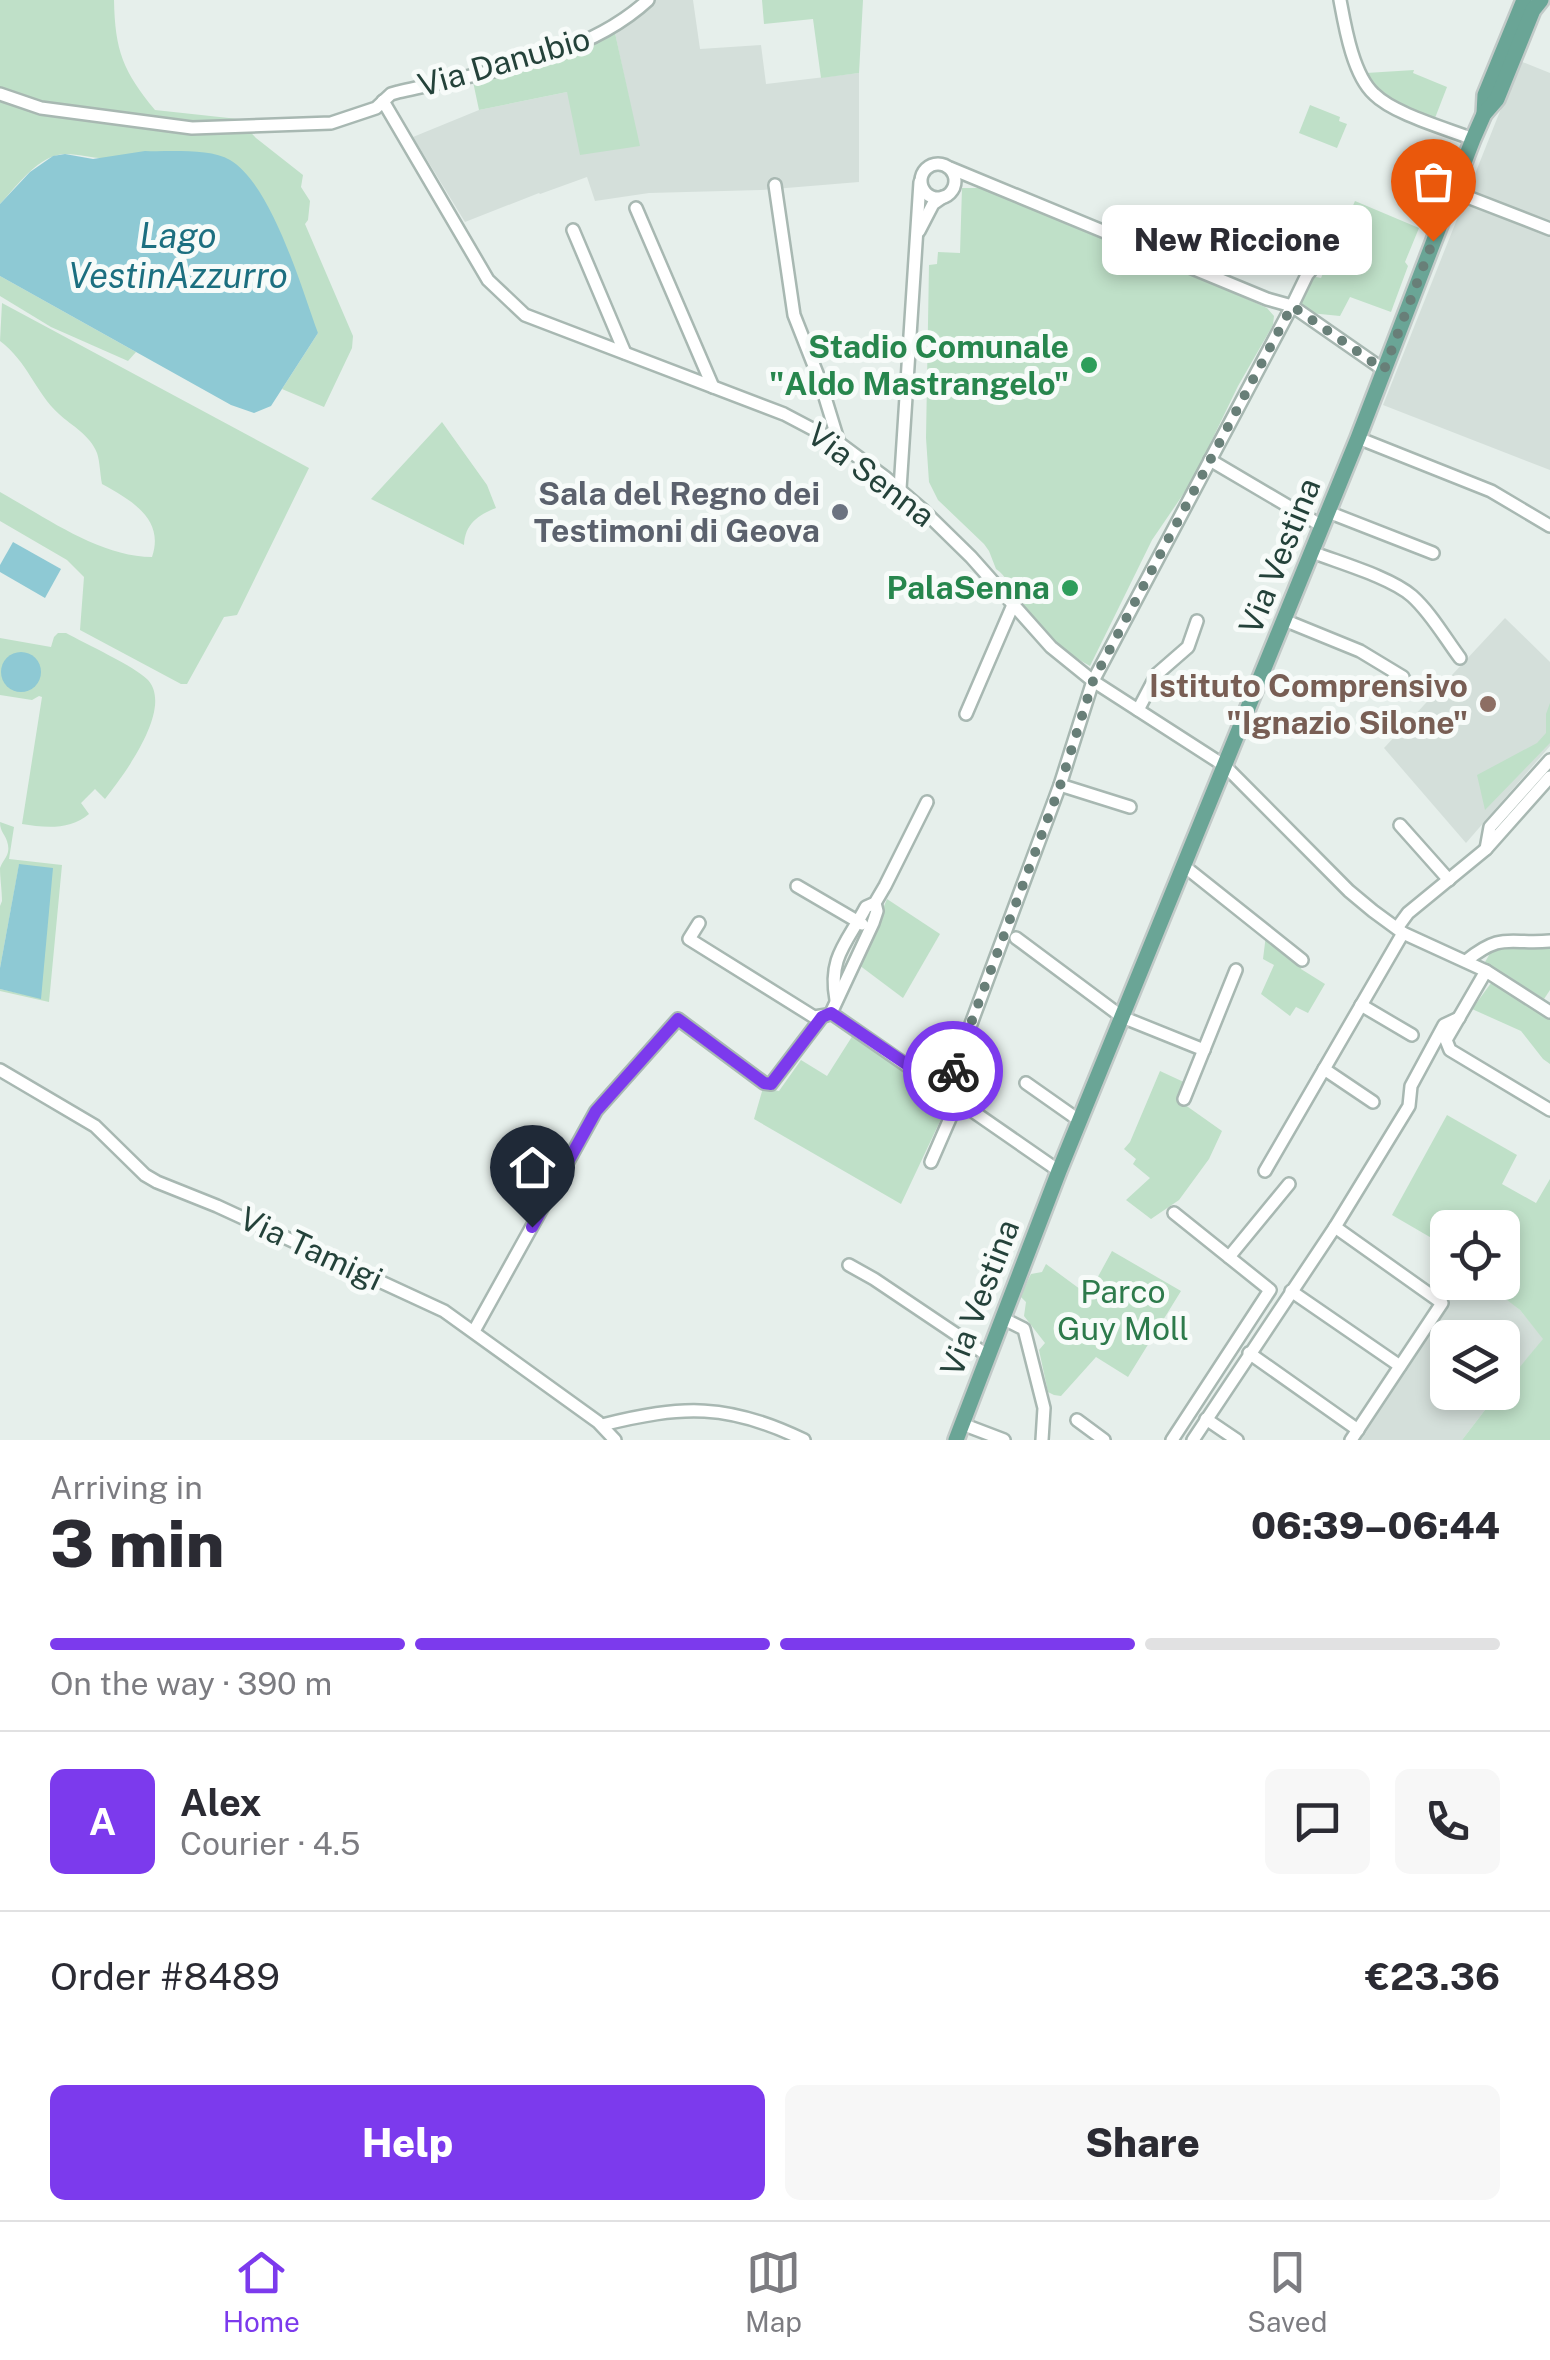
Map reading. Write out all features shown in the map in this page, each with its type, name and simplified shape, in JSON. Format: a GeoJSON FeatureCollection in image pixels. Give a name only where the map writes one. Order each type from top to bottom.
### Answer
{"type":"FeatureCollection","features":[{"type":"Feature","properties":{"kind":"main road","name":"Via Vestina"},"geometry":{"type":"LineString","coordinates":[[1484,114],[1486,95],[1524,0]]}},
{"type":"Feature","properties":{"kind":"main road","name":"Via Vestina"},"geometry":{"type":"LineString","coordinates":[[956,1440],[1059,1171],[1358,438],[1473,139],[1484,114],[1497,98],[1532,10],[1541,0]]}},
{"type":"Feature","properties":{"kind":"street","name":"Via Danubio"},"geometry":{"type":"LineString","coordinates":[[0,94],[41,108],[192,128],[331,123],[376,108],[398,92],[579,45],[629,18],[648,0]]}},
{"type":"Feature","properties":{"kind":"street"},"geometry":{"type":"LineString","coordinates":[[1340,0],[1354,57],[1370,92],[1387,104],[1473,139]]}},
{"type":"Feature","properties":{"kind":"street","name":"Via Senna"},"geometry":{"type":"LineString","coordinates":[[383,101],[488,280],[525,315],[800,421],[839,443],[900,489],[972,557],[1043,639],[1093,681],[1226,766],[1356,897],[1400,931],[1486,971],[1550,1012]]}},
{"type":"Feature","properties":{"kind":"street"},"geometry":{"type":"LineString","coordinates":[[900,489],[920,182],[928,166],[940,163],[1292,306],[1384,370]]}},
{"type":"Feature","properties":{"kind":"street"},"geometry":{"type":"LineString","coordinates":[[917,234],[934,204],[951,192],[955,184],[950,168]]}},
{"type":"Feature","properties":{"kind":"street"},"geometry":{"type":"LineString","coordinates":[[955,184],[983,181]]}},
{"type":"Feature","properties":{"kind":"street"},"geometry":{"type":"LineString","coordinates":[[920,182],[928,195],[943,197]]}},
{"type":"Feature","properties":{"kind":"street"},"geometry":{"type":"LineString","coordinates":[[774,185],[794,315],[839,443]]}},
{"type":"Feature","properties":{"kind":"street"},"geometry":{"type":"LineString","coordinates":[[1452,192],[1550,229]]}},
{"type":"Feature","properties":{"kind":"street"},"geometry":{"type":"LineString","coordinates":[[636,208],[713,387]]}},
{"type":"Feature","properties":{"kind":"street"},"geometry":{"type":"LineString","coordinates":[[573,230],[624,353]]}},
{"type":"Feature","properties":{"kind":"street"},"geometry":{"type":"LineString","coordinates":[[946,1091],[1060,786],[1093,681],[1307,275],[1335,241]]}},
{"type":"Feature","properties":{"kind":"street"},"geometry":{"type":"LineString","coordinates":[[1358,438],[1491,491],[1550,526]]}},
{"type":"Feature","properties":{"kind":"street"},"geometry":{"type":"LineString","coordinates":[[1210,460],[1325,519],[1434,553]]}},
{"type":"Feature","properties":{"kind":"street"},"geometry":{"type":"LineString","coordinates":[[1312,552],[1408,592],[1460,658]]}},
{"type":"Feature","properties":{"kind":"street"},"geometry":{"type":"LineString","coordinates":[[966,714],[1013,605]]}},
{"type":"Feature","properties":{"kind":"street"},"geometry":{"type":"LineString","coordinates":[[1284,620],[1354,648],[1403,677]]}},
{"type":"Feature","properties":{"kind":"street"},"geometry":{"type":"LineString","coordinates":[[1138,710],[1158,674],[1188,646],[1198,621]]}},
{"type":"Feature","properties":{"kind":"street"},"geometry":{"type":"LineString","coordinates":[[1486,849],[1490,827],[1550,760]]}},
{"type":"Feature","properties":{"kind":"street"},"geometry":{"type":"LineString","coordinates":[[1265,1170],[1362,1005],[1408,914],[1486,849],[1550,777]]}},
{"type":"Feature","properties":{"kind":"street"},"geometry":{"type":"LineString","coordinates":[[1060,786],[1130,807]]}},
{"type":"Feature","properties":{"kind":"street"},"geometry":{"type":"LineString","coordinates":[[474,1331],[596,1111],[678,1019],[764,1083],[771,1084],[830,1010],[870,929],[877,910],[875,903],[927,802]]}},
{"type":"Feature","properties":{"kind":"street"},"geometry":{"type":"LineString","coordinates":[[1400,826],[1449,880]]}},
{"type":"Feature","properties":{"kind":"street"},"geometry":{"type":"LineString","coordinates":[[1184,866],[1302,960]]}},
{"type":"Feature","properties":{"kind":"street"},"geometry":{"type":"LineString","coordinates":[[797,886],[870,929]]}},
{"type":"Feature","properties":{"kind":"street"},"geometry":{"type":"LineString","coordinates":[[830,1010],[836,959],[866,906],[875,903]]}},
{"type":"Feature","properties":{"kind":"street"},"geometry":{"type":"LineString","coordinates":[[699,922],[688,939],[814,1017],[830,1010]]}},
{"type":"Feature","properties":{"kind":"street"},"geometry":{"type":"LineString","coordinates":[[1016,938],[1122,1017],[1204,1050]]}},
{"type":"Feature","properties":{"kind":"street"},"geometry":{"type":"LineString","coordinates":[[1466,961],[1497,942],[1550,941]]}},
{"type":"Feature","properties":{"kind":"street"},"geometry":{"type":"LineString","coordinates":[[1184,1099],[1236,970]]}},
{"type":"Feature","properties":{"kind":"street"},"geometry":{"type":"LineString","coordinates":[[1486,971],[1446,1040],[1450,1050],[1550,1110]]}},
{"type":"Feature","properties":{"kind":"street"},"geometry":{"type":"LineString","coordinates":[[1362,1005],[1412,1035]]}},
{"type":"Feature","properties":{"kind":"street"},"geometry":{"type":"LineString","coordinates":[[830,1010],[1059,1171]]}},
{"type":"Feature","properties":{"kind":"street"},"geometry":{"type":"LineString","coordinates":[[1192,1440],[1335,1227],[1409,1106],[1411,1086],[1444,1024],[1459,1018]]}},
{"type":"Feature","properties":{"kind":"street"},"geometry":{"type":"LineString","coordinates":[[1324,1069],[1374,1102]]}},
{"type":"Feature","properties":{"kind":"street","name":"Via Tamigi"},"geometry":{"type":"LineString","coordinates":[[0,1070],[95,1126],[156,1182],[444,1310],[602,1425],[616,1440]]}},
{"type":"Feature","properties":{"kind":"street"},"geometry":{"type":"LineString","coordinates":[[1026,1084],[1080,1121]]}},
{"type":"Feature","properties":{"kind":"street"},"geometry":{"type":"LineString","coordinates":[[931,1162],[958,1100]]}},
{"type":"Feature","properties":{"kind":"street"},"geometry":{"type":"LineString","coordinates":[[1229,1257],[1289,1184]]}},
{"type":"Feature","properties":{"kind":"street"},"geometry":{"type":"LineString","coordinates":[[1172,1440],[1270,1290],[1174,1214]]}},
{"type":"Feature","properties":{"kind":"street"},"geometry":{"type":"LineString","coordinates":[[1249,1353],[1355,1433],[1440,1305],[1335,1227]]}},
{"type":"Feature","properties":{"kind":"street"},"geometry":{"type":"LineString","coordinates":[[849,1265],[987,1355]]}},
{"type":"Feature","properties":{"kind":"street"},"geometry":{"type":"LineString","coordinates":[[1291,1291],[1398,1366]]}},
{"type":"Feature","properties":{"kind":"street"},"geometry":{"type":"LineString","coordinates":[[1002,1318],[1024,1329],[1044,1408],[1042,1440]]}},
{"type":"Feature","properties":{"kind":"street"},"geometry":{"type":"LineString","coordinates":[[602,1425],[656,1414],[714,1410],[767,1424],[804,1440]]}},
{"type":"Feature","properties":{"kind":"street"},"geometry":{"type":"LineString","coordinates":[[1206,1418],[1237,1440]]}},
{"type":"Feature","properties":{"kind":"street"},"geometry":{"type":"LineString","coordinates":[[1077,1420],[1104,1440]]}},
{"type":"Feature","properties":{"kind":"street"},"geometry":{"type":"LineString","coordinates":[[962,1424],[1004,1440]]}},
{"type":"Feature","properties":{"kind":"shaded area"},"geometry":{"type":"Polygon","coordinates":[[[655,0],[693,0],[700,49],[761,45],[766,84],[859,73],[859,182],[649,193],[595,201],[587,177],[465,222],[413,137],[479,110],[567,92],[639,146],[615,33],[638,18],[655,0]]]}},
{"type":"Feature","properties":{"kind":"shaded area"},"geometry":{"type":"Polygon","coordinates":[[[1520,61],[1550,73],[1550,470],[1383,405],[1520,61]]]}},
{"type":"Feature","properties":{"kind":"shaded area","name":"Istituto Comprensivo \"Ignazio Silone\""},"geometry":{"type":"Polygon","coordinates":[[[1505,618],[1550,662],[1550,746],[1466,843],[1384,748],[1505,618]]]}},
{"type":"Feature","properties":{"kind":"shaded area"},"geometry":{"type":"Polygon","coordinates":[[[1449,1300],[1508,1300],[1544,1339],[1520,1367],[1520,1320],[1436,1320],[1449,1300]]]}},
{"type":"Feature","properties":{"kind":"shaded area"},"geometry":{"type":"Polygon","coordinates":[[[1430,1328],[1430,1410],[1485,1410],[1462,1440],[1354,1440],[1430,1328]]]}},
{"type":"Feature","properties":{"kind":"green space"},"geometry":{"type":"Polygon","coordinates":[[[0,0],[114,0],[123,59],[135,84],[155,110],[238,119],[303,175],[301,187],[310,201],[305,224],[353,336],[352,348],[324,407],[282,389],[318,333],[108,158],[56,155],[29,172],[0,204],[0,0]]]}},
{"type":"Feature","properties":{"kind":"green space"},"geometry":{"type":"Polygon","coordinates":[[[762,0],[863,0],[859,73],[821,78],[813,19],[764,24],[762,0]]]}},
{"type":"Feature","properties":{"kind":"green space"},"geometry":{"type":"Polygon","coordinates":[[[615,33],[640,146],[580,155],[567,92],[479,110],[472,77],[558,56],[615,33]]]}},
{"type":"Feature","properties":{"kind":"green space"},"geometry":{"type":"Polygon","coordinates":[[[1414,70],[1413,73],[1447,87],[1435,118],[1387,97],[1366,73],[1414,70]]]}},
{"type":"Feature","properties":{"kind":"green space"},"geometry":{"type":"Polygon","coordinates":[[[1310,105],[1340,117],[1339,121],[1347,124],[1337,148],[1299,133],[1310,105]]]}},
{"type":"Feature","properties":{"kind":"green space","name":"Stadio Comunale \"Aldo Mastrangelo\""},"geometry":{"type":"Polygon","coordinates":[[[962,188],[981,188],[1213,279],[1214,284],[1267,308],[1274,316],[1273,325],[1210,444],[1214,449],[1152,540],[1090,666],[1059,645],[1035,620],[996,569],[984,544],[938,500],[929,482],[929,265],[937,264],[938,252],[960,253],[962,188]]]}},
{"type":"Feature","properties":{"kind":"green space"},"geometry":{"type":"Polygon","coordinates":[[[1355,201],[1419,228],[1391,312],[1350,297],[1340,316],[1310,313],[1300,306],[1311,276],[1321,278],[1355,201]]]}},
{"type":"Feature","properties":{"kind":"green space"},"geometry":{"type":"Polygon","coordinates":[[[0,276],[136,352],[128,361],[51,327],[0,296],[0,276]]]}},
{"type":"Feature","properties":{"kind":"green space"},"geometry":{"type":"Polygon","coordinates":[[[2,303],[309,468],[237,615],[224,617],[187,684],[80,630],[84,577],[67,560],[0,521],[0,492],[73,534],[113,550],[152,557],[155,544],[150,521],[143,512],[102,484],[98,457],[90,441],[59,414],[18,358],[0,341],[2,303]]]}},
{"type":"Feature","properties":{"kind":"green space"},"geometry":{"type":"Polygon","coordinates":[[[442,422],[487,485],[496,508],[474,521],[464,545],[371,499],[442,422]]]}},
{"type":"Feature","properties":{"kind":"green space"},"geometry":{"type":"Polygon","coordinates":[[[58,633],[66,633],[142,675],[154,692],[155,708],[143,742],[105,799],[95,789],[81,803],[89,814],[66,825],[22,824],[42,697],[32,700],[0,695],[0,638],[51,647],[58,633]]]}},
{"type":"Feature","properties":{"kind":"green space"},"geometry":{"type":"Polygon","coordinates":[[[1550,703],[1550,743],[1485,810],[1477,775],[1537,743],[1546,733],[1550,703]]]}},
{"type":"Feature","properties":{"kind":"green space"},"geometry":{"type":"Polygon","coordinates":[[[0,822],[14,827],[9,859],[62,865],[49,1002],[0,991],[41,998],[19,865],[0,968],[0,868],[8,849],[0,822]]]}},
{"type":"Feature","properties":{"kind":"green space"},"geometry":{"type":"Polygon","coordinates":[[[887,899],[940,934],[903,998],[859,965],[887,899]]]}},
{"type":"Feature","properties":{"kind":"green space"},"geometry":{"type":"Polygon","coordinates":[[[1266,935],[1303,964],[1301,969],[1325,984],[1308,1013],[1296,1007],[1290,1016],[1261,994],[1274,965],[1263,959],[1266,935]]]}},
{"type":"Feature","properties":{"kind":"green space"},"geometry":{"type":"Polygon","coordinates":[[[1495,945],[1550,946],[1550,990],[1544,999],[1485,962],[1495,945]]]}},
{"type":"Feature","properties":{"kind":"green space"},"geometry":{"type":"Polygon","coordinates":[[[1494,979],[1550,1014],[1550,1064],[1521,1031],[1472,1009],[1494,979]]]}},
{"type":"Feature","properties":{"kind":"green space"},"geometry":{"type":"Polygon","coordinates":[[[853,1035],[949,1102],[901,1204],[754,1119],[763,1088],[779,1091],[801,1060],[827,1076],[853,1035]]]}},
{"type":"Feature","properties":{"kind":"green space"},"geometry":{"type":"Polygon","coordinates":[[[1160,1071],[1188,1084],[1181,1102],[1222,1131],[1209,1159],[1179,1200],[1151,1219],[1126,1200],[1150,1178],[1133,1164],[1136,1159],[1124,1149],[1160,1071]]]}},
{"type":"Feature","properties":{"kind":"green space"},"geometry":{"type":"Polygon","coordinates":[[[1447,1115],[1517,1155],[1502,1184],[1536,1203],[1550,1179],[1550,1440],[1462,1440],[1485,1410],[1520,1410],[1520,1367],[1543,1339],[1507,1300],[1520,1300],[1520,1210],[1430,1210],[1430,1237],[1392,1215],[1447,1115]]]}},
{"type":"Feature","properties":{"kind":"green space","name":"Parco Guy Moll"},"geometry":{"type":"Polygon","coordinates":[[[1112,1251],[1181,1291],[1128,1377],[1096,1357],[1061,1396],[1054,1395],[1048,1392],[1039,1350],[1045,1343],[1024,1316],[1026,1302],[1020,1296],[1031,1274],[1042,1272],[1046,1264],[1088,1295],[1112,1251]]]}},
{"type":"Feature","properties":{"kind":"water","name":"Lago VestinAzzurro"},"geometry":{"type":"Polygon","coordinates":[[[145,151],[222,156],[245,173],[272,214],[318,333],[271,406],[254,413],[231,405],[0,276],[0,204],[30,172],[53,156],[93,159],[145,151]]]}},
{"type":"Feature","properties":{"kind":"water"},"geometry":{"type":"Polygon","coordinates":[[[13,542],[61,569],[45,598],[0,572],[13,542]]]}},
{"type":"Feature","properties":{"kind":"water"},"geometry":{"type":"Polygon","coordinates":[[[21,652],[35,658],[41,672],[35,686],[21,692],[7,686],[1,672],[7,658],[21,652]]]}},
{"type":"Feature","properties":{"kind":"water"},"geometry":{"type":"Polygon","coordinates":[[[19,864],[53,868],[41,999],[0,989],[0,968],[19,864]]]}},
{"type":"Feature","properties":{"kind":"way so far"},"geometry":{"type":"LineString","coordinates":[[953,1071],[1060,786],[1093,681],[1292,306],[1384,370],[1433,241]]}},
{"type":"Feature","properties":{"kind":"place","name":"New Riccione"},"geometry":{"type":"Point","coordinates":[1433,241]}},
{"type":"Feature","properties":{"kind":"place","name":"Stadio Comunale \"Aldo Mastrangelo\""},"geometry":{"type":"Point","coordinates":[1089,365]}},
{"type":"Feature","properties":{"kind":"place","name":"Sala del Regno dei Testimoni di Geova"},"geometry":{"type":"Point","coordinates":[840,512]}},
{"type":"Feature","properties":{"kind":"place","name":"PalaSenna"},"geometry":{"type":"Point","coordinates":[1070,588]}},
{"type":"Feature","properties":{"kind":"place","name":"Istituto Comprensivo \"Ignazio Silone\""},"geometry":{"type":"Point","coordinates":[1488,704]}},
{"type":"Feature","properties":{"kind":"route"},"geometry":{"type":"LineString","coordinates":[[532,1227],[596,1111],[678,1019],[764,1083],[771,1084],[822,1017],[831,1013],[946,1091],[953,1071]]}}]}
